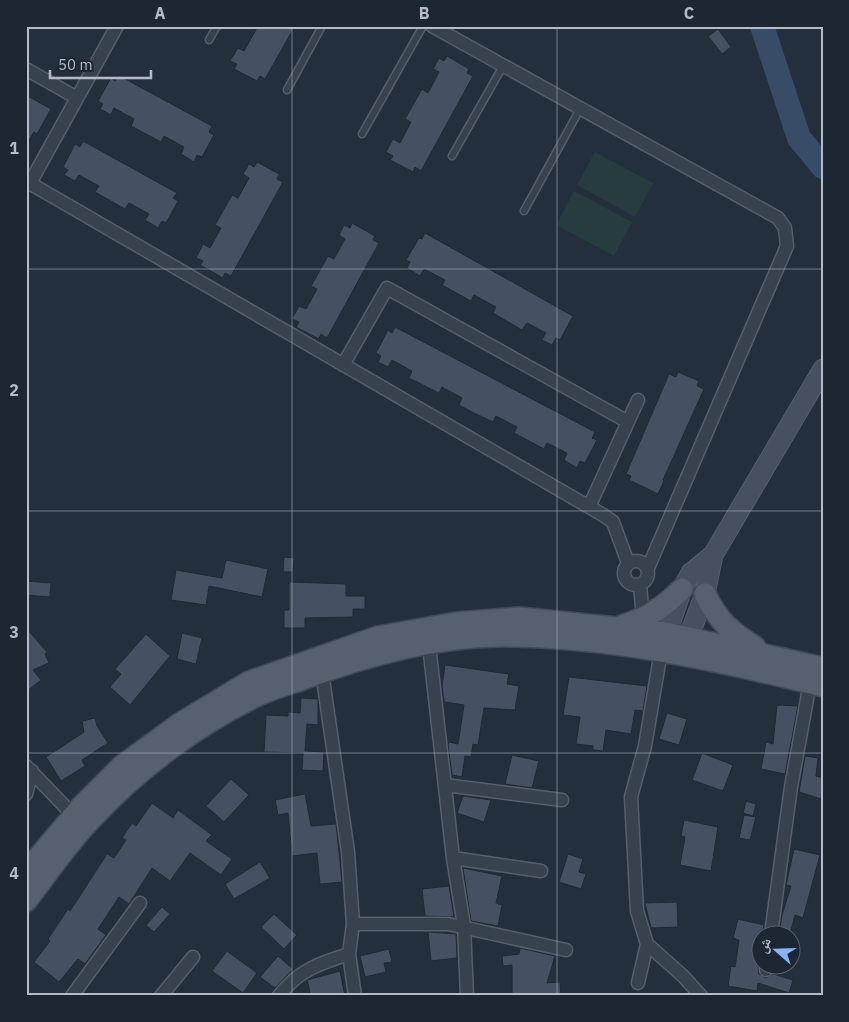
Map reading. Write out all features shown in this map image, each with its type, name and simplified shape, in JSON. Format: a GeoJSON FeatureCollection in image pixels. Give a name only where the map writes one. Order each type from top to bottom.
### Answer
{"type":"FeatureCollection","features":[{"type":"Feature","properties":{"kind":"main road"},"geometry":{"type":"LineString","coordinates":[[685,647],[705,594],[713,555],[823,369]]}},
{"type":"Feature","properties":{"kind":"main road"},"geometry":{"type":"LineString","coordinates":[[663,642],[682,589],[691,573],[713,555]]}},
{"type":"Feature","properties":{"kind":"main road"},"geometry":{"type":"LineString","coordinates":[[619,626],[642,619],[664,606],[682,589]]}},
{"type":"Feature","properties":{"kind":"main road"},"geometry":{"type":"LineString","coordinates":[[705,594],[715,615],[732,632],[770,656],[819,679]]}},
{"type":"Feature","properties":{"kind":"main road"},"geometry":{"type":"LineString","coordinates":[[26,872],[74,816],[122,766],[181,723],[249,682],[378,637],[456,623],[519,618],[619,626],[663,642],[819,679]]}},
{"type":"Feature","properties":{"kind":"main road"},"geometry":{"type":"LineString","coordinates":[[26,901],[92,818],[133,778],[190,735],[255,696],[382,653],[459,639],[512,636],[593,641],[663,642]]}},
{"type":"Feature","properties":{"kind":"main road"},"geometry":{"type":"LineString","coordinates":[[685,647],[770,656]]}},
{"type":"Feature","properties":{"kind":"street"},"geometry":{"type":"LineString","coordinates":[[118,26],[28,182],[589,507],[612,522],[628,564]]}},
{"type":"Feature","properties":{"kind":"street"},"geometry":{"type":"LineString","coordinates":[[432,26],[778,218],[785,228],[788,246],[648,568],[648,576],[640,585],[642,619]]}},
{"type":"Feature","properties":{"kind":"street"},"geometry":{"type":"LineString","coordinates":[[26,69],[77,98]]}},
{"type":"Feature","properties":{"kind":"street"},"geometry":{"type":"LineString","coordinates":[[343,365],[387,288],[628,422]]}},
{"type":"Feature","properties":{"kind":"street"},"geometry":{"type":"LineString","coordinates":[[589,507],[638,400]]}},
{"type":"Feature","properties":{"kind":"street"},"geometry":{"type":"LineString","coordinates":[[640,585],[631,584],[625,578],[624,570],[628,564],[639,560],[648,568]]}},
{"type":"Feature","properties":{"kind":"street"},"geometry":{"type":"LineString","coordinates":[[638,983],[647,944],[637,911],[631,798],[644,746],[663,642]]}},
{"type":"Feature","properties":{"kind":"street"},"geometry":{"type":"LineString","coordinates":[[429,645],[453,858],[464,926],[467,996]]}},
{"type":"Feature","properties":{"kind":"street"},"geometry":{"type":"LineString","coordinates":[[322,672],[348,852],[353,924],[349,954],[355,996]]}},
{"type":"Feature","properties":{"kind":"street"},"geometry":{"type":"LineString","coordinates":[[772,924],[791,787],[819,679]]}},
{"type":"Feature","properties":{"kind":"street"},"geometry":{"type":"LineString","coordinates":[[29,768],[74,816]]}},
{"type":"Feature","properties":{"kind":"street"},"geometry":{"type":"LineString","coordinates":[[26,794],[29,768]]}},
{"type":"Feature","properties":{"kind":"street"},"geometry":{"type":"LineString","coordinates":[[445,785],[562,800]]}},
{"type":"Feature","properties":{"kind":"street"},"geometry":{"type":"LineString","coordinates":[[453,858],[541,871]]}},
{"type":"Feature","properties":{"kind":"street"},"geometry":{"type":"LineString","coordinates":[[72,996],[140,902]]}},
{"type":"Feature","properties":{"kind":"street"},"geometry":{"type":"LineString","coordinates":[[353,924],[433,922],[464,926],[566,950]]}},
{"type":"Feature","properties":{"kind":"street"},"geometry":{"type":"LineString","coordinates":[[647,944],[683,976],[701,996]]}},
{"type":"Feature","properties":{"kind":"street"},"geometry":{"type":"LineString","coordinates":[[279,996],[301,973],[322,962],[349,954]]}},
{"type":"Feature","properties":{"kind":"street"},"geometry":{"type":"LineString","coordinates":[[161,996],[193,957]]}},
{"type":"Feature","properties":{"kind":"lane"},"geometry":{"type":"LineString","coordinates":[[209,40],[217,26]]}},
{"type":"Feature","properties":{"kind":"lane"},"geometry":{"type":"LineString","coordinates":[[287,90],[322,26]]}},
{"type":"Feature","properties":{"kind":"lane"},"geometry":{"type":"LineString","coordinates":[[362,134],[423,26]]}},
{"type":"Feature","properties":{"kind":"lane"},"geometry":{"type":"LineString","coordinates":[[452,156],[503,66]]}},
{"type":"Feature","properties":{"kind":"lane"},"geometry":{"type":"LineString","coordinates":[[524,211],[580,109]]}},
{"type":"Feature","properties":{"kind":"green space"},"geometry":{"type":"Polygon","coordinates":[[[595,152],[653,183],[635,217],[577,185],[595,152]]]}},
{"type":"Feature","properties":{"kind":"green space"},"geometry":{"type":"Polygon","coordinates":[[[574,191],[632,222],[614,256],[556,225],[574,191]]]}},
{"type":"Feature","properties":{"kind":"building"},"geometry":{"type":"Polygon","coordinates":[[[258,26],[295,26],[265,79],[260,76],[257,81],[234,69],[237,64],[230,61],[238,48],[244,51],[258,26]]]}},
{"type":"Feature","properties":{"kind":"building"},"geometry":{"type":"Polygon","coordinates":[[[718,29],[731,47],[722,54],[708,36],[718,29]]]}},
{"type":"Feature","properties":{"kind":"building"},"geometry":{"type":"Polygon","coordinates":[[[447,56],[469,69],[467,73],[473,76],[421,171],[415,167],[413,172],[390,160],[393,156],[386,152],[393,139],[400,143],[411,122],[405,119],[422,89],[428,93],[439,72],[433,69],[439,58],[444,61],[447,56]]]}},
{"type":"Feature","properties":{"kind":"building"},"geometry":{"type":"Polygon","coordinates":[[[118,75],[212,126],[209,132],[214,135],[202,157],[197,155],[194,162],[181,154],[184,147],[164,136],[161,142],[131,126],[134,119],[114,108],[111,115],[100,109],[103,104],[98,101],[111,78],[115,81],[118,75]]]}},
{"type":"Feature","properties":{"kind":"building"},"geometry":{"type":"Polygon","coordinates":[[[26,95],[51,109],[37,134],[34,132],[26,145],[26,95]]]}},
{"type":"Feature","properties":{"kind":"building"},"geometry":{"type":"Polygon","coordinates":[[[83,141],[177,193],[173,198],[178,201],[166,223],[162,221],[158,228],[145,220],[149,214],[129,203],[125,209],[95,192],[99,186],[79,175],[75,181],[64,175],[68,170],[63,167],[75,144],[80,147],[83,141]]]}},
{"type":"Feature","properties":{"kind":"building"},"geometry":{"type":"Polygon","coordinates":[[[257,162],[279,174],[277,179],[283,182],[231,276],[225,273],[223,278],[200,265],[203,261],[196,258],[203,244],[210,248],[221,228],[215,225],[232,195],[238,198],[249,178],[243,174],[249,164],[254,167],[257,162]]]}},
{"type":"Feature","properties":{"kind":"building"},"geometry":{"type":"Polygon","coordinates":[[[352,223],[375,236],[373,240],[379,243],[327,338],[321,334],[319,339],[296,327],[299,322],[292,319],[299,306],[306,309],[317,289],[311,286],[328,256],[334,259],[345,239],[339,235],[344,225],[350,228],[352,223]]]}},
{"type":"Feature","properties":{"kind":"building"},"geometry":{"type":"Polygon","coordinates":[[[425,233],[573,316],[560,340],[556,338],[552,345],[542,340],[546,333],[527,323],[522,330],[493,313],[496,307],[474,295],[471,301],[442,285],[445,280],[424,269],[420,276],[407,268],[410,262],[406,260],[419,238],[422,239],[425,233]]]}},
{"type":"Feature","properties":{"kind":"building"},"geometry":{"type":"Polygon","coordinates":[[[395,327],[595,432],[592,438],[597,440],[585,463],[580,461],[577,468],[564,460],[567,453],[547,443],[544,449],[514,433],[517,427],[496,416],[493,422],[472,412],[459,405],[462,398],[442,387],[439,393],[409,378],[412,371],[392,360],[388,367],[378,362],[381,356],[376,353],[388,330],[392,333],[395,327]]]}},
{"type":"Feature","properties":{"kind":"building"},"geometry":{"type":"Polygon","coordinates":[[[678,372],[699,381],[697,386],[704,389],[658,494],[629,480],[631,476],[626,474],[669,374],[676,377],[678,372]]]}},
{"type":"Feature","properties":{"kind":"building"},"geometry":{"type":"Polygon","coordinates":[[[284,557],[294,558],[293,572],[283,572],[284,557]]]}},
{"type":"Feature","properties":{"kind":"building"},"geometry":{"type":"Polygon","coordinates":[[[226,560],[268,569],[262,597],[209,586],[206,605],[171,600],[176,570],[222,578],[226,560]]]}},
{"type":"Feature","properties":{"kind":"building"},"geometry":{"type":"Polygon","coordinates":[[[26,581],[51,583],[50,597],[26,595],[26,581]]]}},
{"type":"Feature","properties":{"kind":"building"},"geometry":{"type":"Polygon","coordinates":[[[289,582],[346,584],[346,596],[365,596],[365,609],[353,609],[353,617],[305,618],[305,628],[284,628],[284,610],[289,610],[289,582]]]}},
{"type":"Feature","properties":{"kind":"building"},"geometry":{"type":"Polygon","coordinates":[[[26,628],[47,652],[45,654],[49,663],[33,670],[41,680],[26,692],[26,628]]]}},
{"type":"Feature","properties":{"kind":"building"},"geometry":{"type":"Polygon","coordinates":[[[182,633],[202,638],[196,664],[177,659],[182,633]]]}},
{"type":"Feature","properties":{"kind":"building"},"geometry":{"type":"Polygon","coordinates":[[[146,634],[170,656],[130,705],[110,687],[121,674],[115,669],[146,634]]]}},
{"type":"Feature","properties":{"kind":"building"},"geometry":{"type":"Polygon","coordinates":[[[445,665],[509,674],[507,684],[519,686],[515,710],[484,708],[478,745],[473,744],[471,757],[465,756],[462,777],[452,775],[448,745],[449,742],[458,744],[464,705],[444,702],[442,686],[445,665]]]}},
{"type":"Feature","properties":{"kind":"building"},"geometry":{"type":"Polygon","coordinates":[[[569,677],[647,686],[643,711],[635,710],[631,734],[606,730],[603,751],[593,750],[593,746],[576,744],[580,717],[563,715],[569,677]]]}},
{"type":"Feature","properties":{"kind":"building"},"geometry":{"type":"Polygon","coordinates":[[[301,698],[318,699],[318,725],[307,724],[305,751],[324,752],[323,771],[302,770],[303,753],[264,752],[266,715],[288,716],[288,712],[300,713],[301,698]]]}},
{"type":"Feature","properties":{"kind":"building"},"geometry":{"type":"Polygon","coordinates":[[[777,705],[798,706],[785,774],[761,769],[766,742],[773,744],[777,705]]]}},
{"type":"Feature","properties":{"kind":"building"},"geometry":{"type":"Polygon","coordinates":[[[667,713],[687,719],[679,745],[659,739],[667,713]]]}},
{"type":"Feature","properties":{"kind":"building"},"geometry":{"type":"Polygon","coordinates":[[[95,718],[97,726],[108,743],[82,760],[85,766],[61,781],[46,757],[84,732],[82,721],[95,718]]]}},
{"type":"Feature","properties":{"kind":"building"},"geometry":{"type":"Polygon","coordinates":[[[702,753],[733,765],[723,791],[692,780],[702,753]]]}},
{"type":"Feature","properties":{"kind":"building"},"geometry":{"type":"Polygon","coordinates":[[[512,755],[539,761],[532,788],[505,784],[512,755]]]}},
{"type":"Feature","properties":{"kind":"building"},"geometry":{"type":"Polygon","coordinates":[[[805,756],[818,758],[816,776],[823,778],[821,799],[799,792],[805,756]]]}},
{"type":"Feature","properties":{"kind":"building"},"geometry":{"type":"Polygon","coordinates":[[[231,779],[249,795],[224,822],[206,806],[231,779]]]}},
{"type":"Feature","properties":{"kind":"building"},"geometry":{"type":"Polygon","coordinates":[[[305,794],[311,826],[336,824],[342,882],[320,884],[317,853],[292,856],[288,813],[278,815],[275,800],[305,794]]]}},
{"type":"Feature","properties":{"kind":"building"},"geometry":{"type":"Polygon","coordinates":[[[463,796],[491,800],[484,822],[457,813],[463,796]]]}},
{"type":"Feature","properties":{"kind":"building"},"geometry":{"type":"Polygon","coordinates":[[[746,801],[756,804],[753,816],[743,813],[746,801]]]}},
{"type":"Feature","properties":{"kind":"building"},"geometry":{"type":"Polygon","coordinates":[[[152,803],[173,818],[178,810],[212,835],[206,841],[232,859],[221,875],[190,853],[170,881],[152,868],[129,904],[119,897],[98,929],[106,935],[85,964],[78,959],[59,982],[34,962],[50,941],[48,939],[68,909],[70,911],[107,854],[114,858],[126,840],[122,838],[132,823],[136,826],[152,803]]]}},
{"type":"Feature","properties":{"kind":"building"},"geometry":{"type":"Polygon","coordinates":[[[744,815],[756,817],[750,840],[739,838],[744,815]]]}},
{"type":"Feature","properties":{"kind":"building"},"geometry":{"type":"Polygon","coordinates":[[[684,820],[718,827],[711,871],[680,865],[685,837],[681,836],[684,820]]]}},
{"type":"Feature","properties":{"kind":"building"},"geometry":{"type":"Polygon","coordinates":[[[794,849],[820,855],[803,918],[795,915],[793,924],[781,924],[791,886],[786,885],[794,849]]]}},
{"type":"Feature","properties":{"kind":"building"},"geometry":{"type":"Polygon","coordinates":[[[568,854],[583,859],[579,872],[586,874],[581,889],[559,882],[568,854]]]}},
{"type":"Feature","properties":{"kind":"building"},"geometry":{"type":"Polygon","coordinates":[[[260,862],[270,878],[234,899],[225,884],[260,862]]]}},
{"type":"Feature","properties":{"kind":"building"},"geometry":{"type":"Polygon","coordinates":[[[463,868],[502,876],[496,903],[502,905],[498,926],[471,921],[463,868]]]}},
{"type":"Feature","properties":{"kind":"building"},"geometry":{"type":"Polygon","coordinates":[[[449,886],[454,917],[425,916],[422,889],[449,886]]]}},
{"type":"Feature","properties":{"kind":"building"},"geometry":{"type":"Polygon","coordinates":[[[677,902],[678,927],[651,928],[645,903],[677,902]]]}},
{"type":"Feature","properties":{"kind":"building"},"geometry":{"type":"Polygon","coordinates":[[[162,907],[170,914],[154,932],[146,925],[162,907]]]}},
{"type":"Feature","properties":{"kind":"building"},"geometry":{"type":"Polygon","coordinates":[[[274,914],[297,935],[284,949],[261,927],[274,914]]]}},
{"type":"Feature","properties":{"kind":"building"},"geometry":{"type":"Polygon","coordinates":[[[738,919],[760,924],[752,924],[752,974],[759,974],[766,978],[773,974],[793,980],[789,993],[758,983],[757,991],[728,986],[731,966],[735,967],[739,940],[733,938],[738,919]]]}},
{"type":"Feature","properties":{"kind":"building"},"geometry":{"type":"Polygon","coordinates":[[[428,932],[456,934],[457,958],[431,961],[428,932]]]}},
{"type":"Feature","properties":{"kind":"building"},"geometry":{"type":"Polygon","coordinates":[[[520,948],[555,956],[547,983],[560,982],[561,996],[512,996],[512,965],[503,966],[502,956],[519,954],[520,948]]]}},
{"type":"Feature","properties":{"kind":"building"},"geometry":{"type":"Polygon","coordinates":[[[389,949],[392,962],[384,963],[386,972],[365,977],[360,956],[389,949]]]}},
{"type":"Feature","properties":{"kind":"building"},"geometry":{"type":"Polygon","coordinates":[[[227,951],[257,973],[243,993],[212,971],[227,951]]]}},
{"type":"Feature","properties":{"kind":"building"},"geometry":{"type":"Polygon","coordinates":[[[278,956],[293,969],[275,988],[260,977],[278,956]]]}},
{"type":"Feature","properties":{"kind":"building"},"geometry":{"type":"Polygon","coordinates":[[[340,971],[345,996],[311,996],[307,980],[340,971]]]}},
{"type":"Feature","properties":{"kind":"waterway"},"geometry":{"type":"LineString","coordinates":[[762,26],[799,138],[823,167]]}}]}
